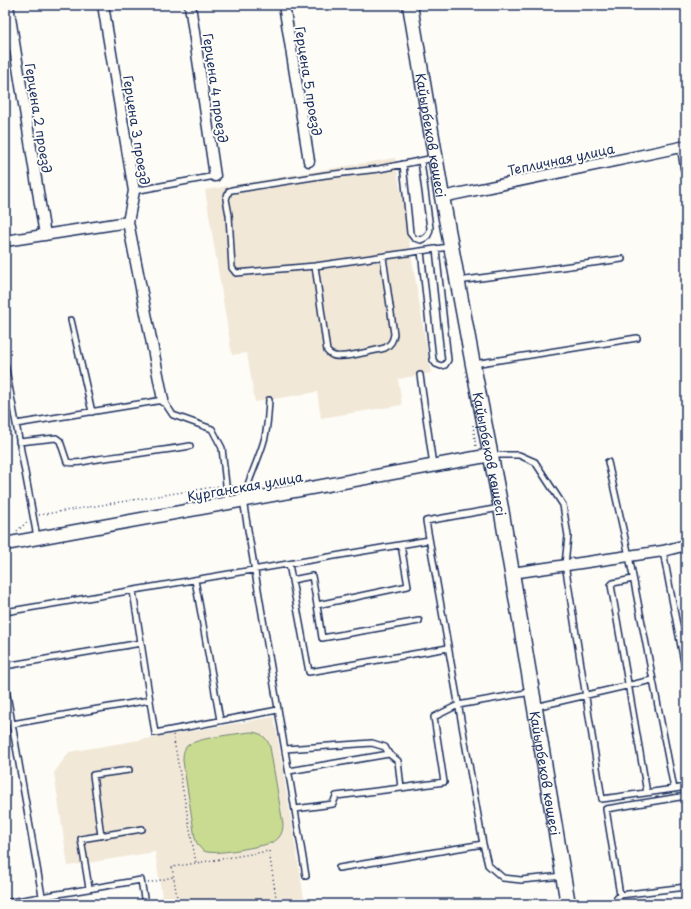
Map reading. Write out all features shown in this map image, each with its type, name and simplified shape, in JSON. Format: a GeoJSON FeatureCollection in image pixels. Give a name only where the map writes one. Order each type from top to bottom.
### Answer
{"type":"FeatureCollection","features":[{"type":"Feature","properties":{"kind":"main road","name":"Қайырбеков көшесі"},"geometry":{"type":"LineString","coordinates":[[410,5],[457,281],[491,455],[512,573],[568,904]]}},
{"type":"Feature","properties":{"kind":"street","name":"Герцена 2 проезд"},"geometry":{"type":"LineString","coordinates":[[8,5],[45,235]]}},
{"type":"Feature","properties":{"kind":"street","name":"Герцена 3 проезд"},"geometry":{"type":"LineString","coordinates":[[103,5],[134,192],[128,222],[163,400]]}},
{"type":"Feature","properties":{"kind":"street","name":"Герцена 4 проезд"},"geometry":{"type":"LineString","coordinates":[[190,5],[215,176]]}},
{"type":"Feature","properties":{"kind":"street","name":"Герцена 5 проезд"},"geometry":{"type":"LineString","coordinates":[[284,5],[308,161]]}},
{"type":"Feature","properties":{"kind":"street"},"geometry":{"type":"LineString","coordinates":[[684,147],[686,168]]}},
{"type":"Feature","properties":{"kind":"street","name":"Тепличная улица"},"geometry":{"type":"LineString","coordinates":[[442,197],[684,147]]}},
{"type":"Feature","properties":{"kind":"street"},"geometry":{"type":"LineString","coordinates":[[5,241],[128,222]]}},
{"type":"Feature","properties":{"kind":"street","name":"Курганская улица"},"geometry":{"type":"LineString","coordinates":[[5,544],[491,455]]}},
{"type":"Feature","properties":{"kind":"street"},"geometry":{"type":"LineString","coordinates":[[512,573],[565,564],[663,551],[686,545]]}},
{"type":"Feature","properties":{"kind":"lane"},"geometry":{"type":"LineString","coordinates":[[436,158],[229,191],[226,199],[229,215],[232,268],[236,273],[315,266],[451,247]]}},
{"type":"Feature","properties":{"kind":"lane"},"geometry":{"type":"LineString","coordinates":[[403,164],[410,233],[414,238],[421,240],[427,236],[430,228],[421,161]]}},
{"type":"Feature","properties":{"kind":"lane"},"geometry":{"type":"LineString","coordinates":[[134,192],[215,176]]}},
{"type":"Feature","properties":{"kind":"lane"},"geometry":{"type":"LineString","coordinates":[[421,251],[433,360],[440,366],[445,365],[448,360],[436,250]]}},
{"type":"Feature","properties":{"kind":"lane"},"geometry":{"type":"LineString","coordinates":[[315,266],[320,311],[327,350],[332,355],[348,356],[385,348],[393,341],[394,334],[382,257]]}},
{"type":"Feature","properties":{"kind":"lane"},"geometry":{"type":"LineString","coordinates":[[457,281],[622,259]]}},
{"type":"Feature","properties":{"kind":"lane"},"geometry":{"type":"LineString","coordinates":[[72,320],[92,412]]}},
{"type":"Feature","properties":{"kind":"lane"},"geometry":{"type":"LineString","coordinates":[[473,364],[637,338]]}},
{"type":"Feature","properties":{"kind":"lane"},"geometry":{"type":"LineString","coordinates":[[5,364],[38,538]]}},
{"type":"Feature","properties":{"kind":"lane"},"geometry":{"type":"LineString","coordinates":[[420,375],[433,465]]}},
{"type":"Feature","properties":{"kind":"lane"},"geometry":{"type":"LineString","coordinates":[[16,424],[163,400],[173,415],[212,430],[222,448],[228,503]]}},
{"type":"Feature","properties":{"kind":"lane"},"geometry":{"type":"LineString","coordinates":[[269,400],[264,443],[243,500],[306,876]]}},
{"type":"Feature","properties":{"kind":"lane"},"geometry":{"type":"LineString","coordinates":[[20,442],[56,438],[60,441],[67,462],[72,464],[190,446]]}},
{"type":"Feature","properties":{"kind":"lane"},"geometry":{"type":"LineString","coordinates":[[491,455],[519,455],[535,462],[563,505],[568,536],[565,564],[602,800],[686,787]]}},
{"type":"Feature","properties":{"kind":"lane"},"geometry":{"type":"LineString","coordinates":[[608,462],[629,556],[674,789]]}},
{"type":"Feature","properties":{"kind":"lane"},"geometry":{"type":"LineString","coordinates":[[500,508],[426,521],[429,540],[488,865],[504,878],[520,880],[563,876]]}},
{"type":"Feature","properties":{"kind":"lane"},"geometry":{"type":"LineString","coordinates":[[5,612],[429,540]]}},
{"type":"Feature","properties":{"kind":"lane"},"geometry":{"type":"LineString","coordinates":[[317,605],[408,586],[402,545]]}},
{"type":"Feature","properties":{"kind":"lane"},"geometry":{"type":"LineString","coordinates":[[663,551],[686,673]]}},
{"type":"Feature","properties":{"kind":"lane"},"geometry":{"type":"LineString","coordinates":[[289,564],[309,672],[448,648]]}},
{"type":"Feature","properties":{"kind":"lane"},"geometry":{"type":"LineString","coordinates":[[292,580],[312,576],[322,638],[419,621]]}},
{"type":"Feature","properties":{"kind":"lane"},"geometry":{"type":"LineString","coordinates":[[633,579],[613,583],[611,585],[647,793]]}},
{"type":"Feature","properties":{"kind":"lane"},"geometry":{"type":"LineString","coordinates":[[195,580],[220,720]]}},
{"type":"Feature","properties":{"kind":"lane"},"geometry":{"type":"LineString","coordinates":[[133,591],[155,733],[278,710]]}},
{"type":"Feature","properties":{"kind":"lane"},"geometry":{"type":"LineString","coordinates":[[5,666],[141,643]]}},
{"type":"Feature","properties":{"kind":"lane"},"geometry":{"type":"LineString","coordinates":[[534,707],[652,680]]}},
{"type":"Feature","properties":{"kind":"lane"},"geometry":{"type":"LineString","coordinates":[[5,683],[42,896]]}},
{"type":"Feature","properties":{"kind":"lane"},"geometry":{"type":"LineString","coordinates":[[295,809],[333,804],[336,796],[444,782],[434,717],[458,705],[532,692]]}},
{"type":"Feature","properties":{"kind":"lane"},"geometry":{"type":"LineString","coordinates":[[12,724],[150,700]]}},
{"type":"Feature","properties":{"kind":"lane"},"geometry":{"type":"LineString","coordinates":[[285,749],[372,743],[385,747],[398,761],[401,788]]}},
{"type":"Feature","properties":{"kind":"lane"},"geometry":{"type":"LineString","coordinates":[[289,771],[390,754]]}},
{"type":"Feature","properties":{"kind":"lane"},"geometry":{"type":"LineString","coordinates":[[101,836],[92,775],[129,770]]}},
{"type":"Feature","properties":{"kind":"lane"},"geometry":{"type":"LineString","coordinates":[[620,895],[606,809],[686,796]]}},
{"type":"Feature","properties":{"kind":"lane"},"geometry":{"type":"LineString","coordinates":[[89,888],[81,839],[142,829]]}},
{"type":"Feature","properties":{"kind":"lane"},"geometry":{"type":"LineString","coordinates":[[339,868],[483,844]]}},
{"type":"Feature","properties":{"kind":"lane"},"geometry":{"type":"LineString","coordinates":[[5,903],[141,880],[145,904]]}},
{"type":"Feature","properties":{"kind":"lane"},"geometry":{"type":"LineString","coordinates":[[612,904],[620,895],[686,886]]}},
{"type":"Feature","properties":{"kind":"path"},"geometry":{"type":"LineString","coordinates":[[12,532],[18,531],[33,516],[216,486],[247,486]]}},
{"type":"Feature","properties":{"kind":"path"},"geometry":{"type":"LineString","coordinates":[[172,729],[196,863]]}},
{"type":"Feature","properties":{"kind":"path"},"geometry":{"type":"LineString","coordinates":[[178,904],[172,867],[269,851],[278,904]]}},
{"type":"Feature","properties":{"kind":"path"},"geometry":{"type":"LineString","coordinates":[[142,885],[174,877]]}},
{"type":"Feature","properties":{"kind":"path"},"geometry":{"type":"LineString","coordinates":[[474,904],[477,901]]}},
{"type":"Feature","properties":{"kind":"shaded area"},"geometry":{"type":"Polygon","coordinates":[[[395,158],[431,373],[398,379],[402,405],[321,418],[317,392],[255,402],[247,353],[232,355],[205,190],[395,158]]]}},
{"type":"Feature","properties":{"kind":"shaded area"},"geometry":{"type":"Polygon","coordinates":[[[274,717],[305,904],[163,904],[155,852],[68,866],[54,773],[69,752],[274,717]]]}},
{"type":"Feature","properties":{"kind":"green space"},"geometry":{"type":"Polygon","coordinates":[[[250,732],[263,736],[267,740],[270,747],[283,824],[281,834],[275,841],[268,844],[225,852],[204,851],[198,846],[195,838],[183,761],[185,749],[191,743],[198,741],[250,732]]]}}]}
